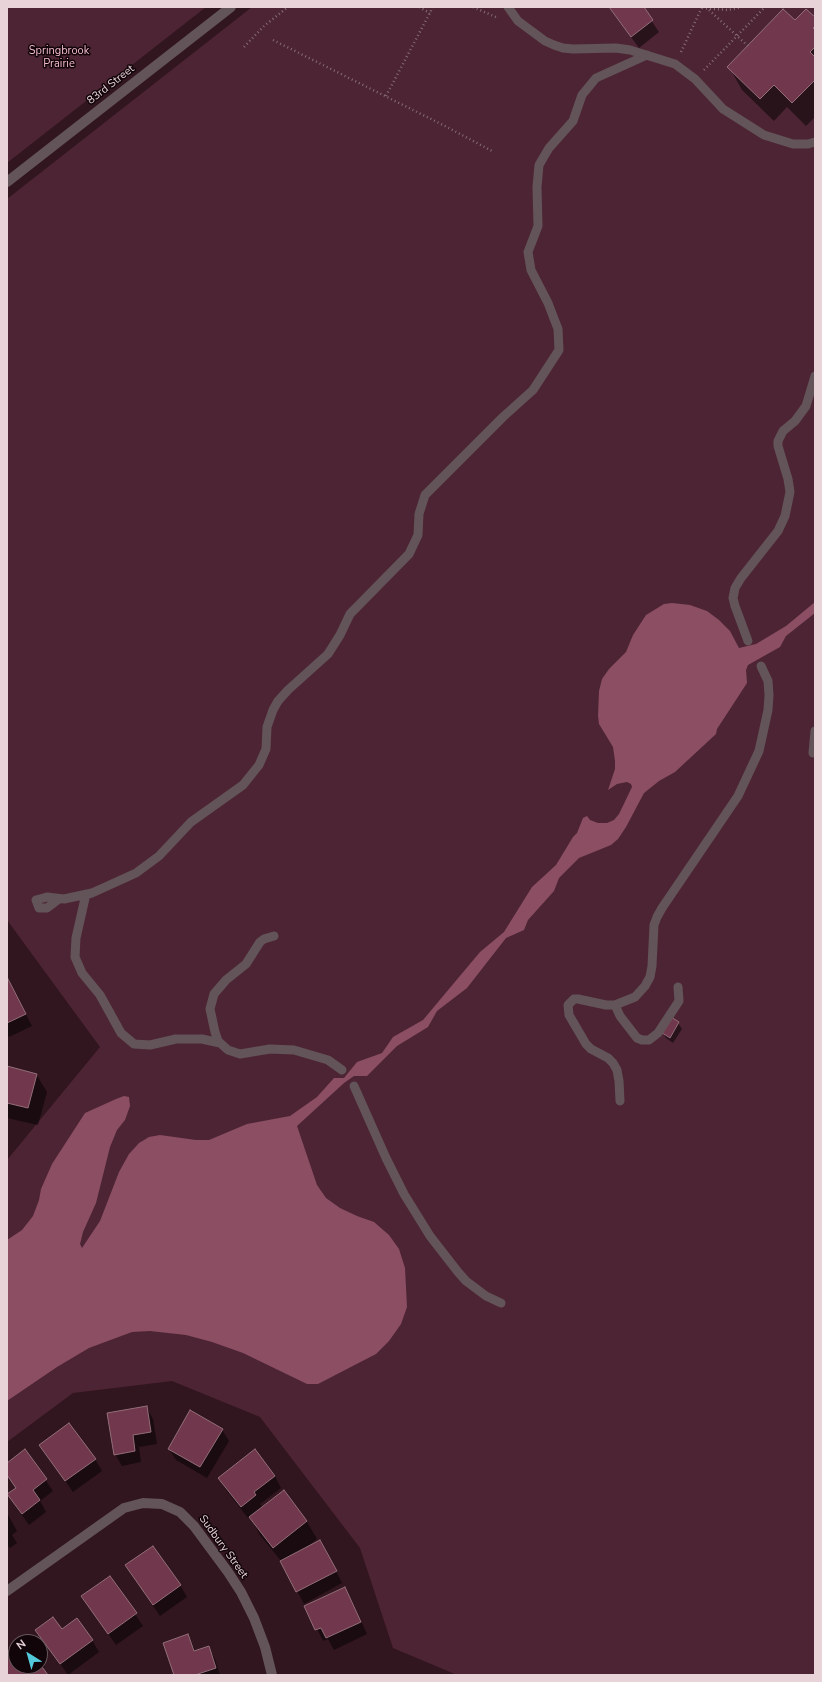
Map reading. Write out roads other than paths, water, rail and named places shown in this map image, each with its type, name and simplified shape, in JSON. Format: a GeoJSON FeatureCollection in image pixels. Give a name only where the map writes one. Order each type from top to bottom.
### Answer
{"type":"FeatureCollection","features":[{"type":"Feature","properties":{"kind":"street","name":"83rd Street"},"geometry":{"type":"LineString","coordinates":[[7,182],[231,7]]}},
{"type":"Feature","properties":{"kind":"street","name":"Sudbury Street"},"geometry":{"type":"LineString","coordinates":[[7,1592],[124,1508],[143,1502],[162,1504],[180,1512],[194,1526],[232,1579],[254,1618],[265,1647],[272,1675]]}},
{"type":"Feature","properties":{"kind":"lane"},"geometry":{"type":"LineString","coordinates":[[508,7],[518,21],[545,41],[563,48],[616,48],[647,55],[675,64],[696,79],[723,109],[764,134],[793,144],[808,144],[815,142]]}},
{"type":"Feature","properties":{"kind":"lane"},"geometry":{"type":"LineString","coordinates":[[59,899],[92,893],[136,873],[159,856],[191,822],[243,785],[259,765],[266,750],[267,727],[272,710],[278,701],[328,654],[340,635],[350,614],[409,554],[418,535],[419,514],[425,495],[503,417],[533,390],[559,350],[558,329],[548,303],[531,270],[528,252],[538,226],[537,187],[539,165],[549,148],[573,122],[582,95],[596,78],[647,55]]}},
{"type":"Feature","properties":{"kind":"lane"},"geometry":{"type":"LineString","coordinates":[[748,641],[733,598],[735,588],[741,578],[778,531],[785,516],[790,492],[778,441],[784,431],[795,421],[806,406],[815,376]]}},
{"type":"Feature","properties":{"kind":"lane"},"geometry":{"type":"LineString","coordinates":[[620,1101],[617,1070],[613,1063],[608,1058],[590,1049],[567,1009],[570,1002],[578,999],[606,1005],[615,1005],[634,997],[645,986],[650,977],[652,966],[654,925],[657,917],[734,802],[759,751],[768,710],[768,681],[761,666]]}},
{"type":"Feature","properties":{"kind":"lane"},"geometry":{"type":"LineString","coordinates":[[813,753],[815,731]]}},
{"type":"Feature","properties":{"kind":"lane"},"geometry":{"type":"LineString","coordinates":[[86,894],[76,938],[75,957],[82,973],[100,995],[121,1033],[134,1044],[150,1045],[176,1039],[202,1039],[220,1043]]}},
{"type":"Feature","properties":{"kind":"lane"},"geometry":{"type":"LineString","coordinates":[[274,936],[260,942],[246,964],[226,980],[214,994],[210,1009],[214,1032],[220,1043],[228,1050],[240,1054],[270,1048],[294,1050],[328,1060],[342,1070]]}},
{"type":"Feature","properties":{"kind":"lane"},"geometry":{"type":"LineString","coordinates":[[615,1005],[620,1016],[637,1038],[649,1040],[658,1033],[679,1001],[678,987]]}},
{"type":"Feature","properties":{"kind":"lane"},"geometry":{"type":"LineString","coordinates":[[354,1086],[386,1158],[404,1194],[430,1236],[466,1281],[486,1296],[501,1304]]}},
{"type":"Feature","properties":{"kind":"park label","name":"Springbrook Prairie"},"geometry":{"type":"Point","coordinates":[59,57]}}]}
